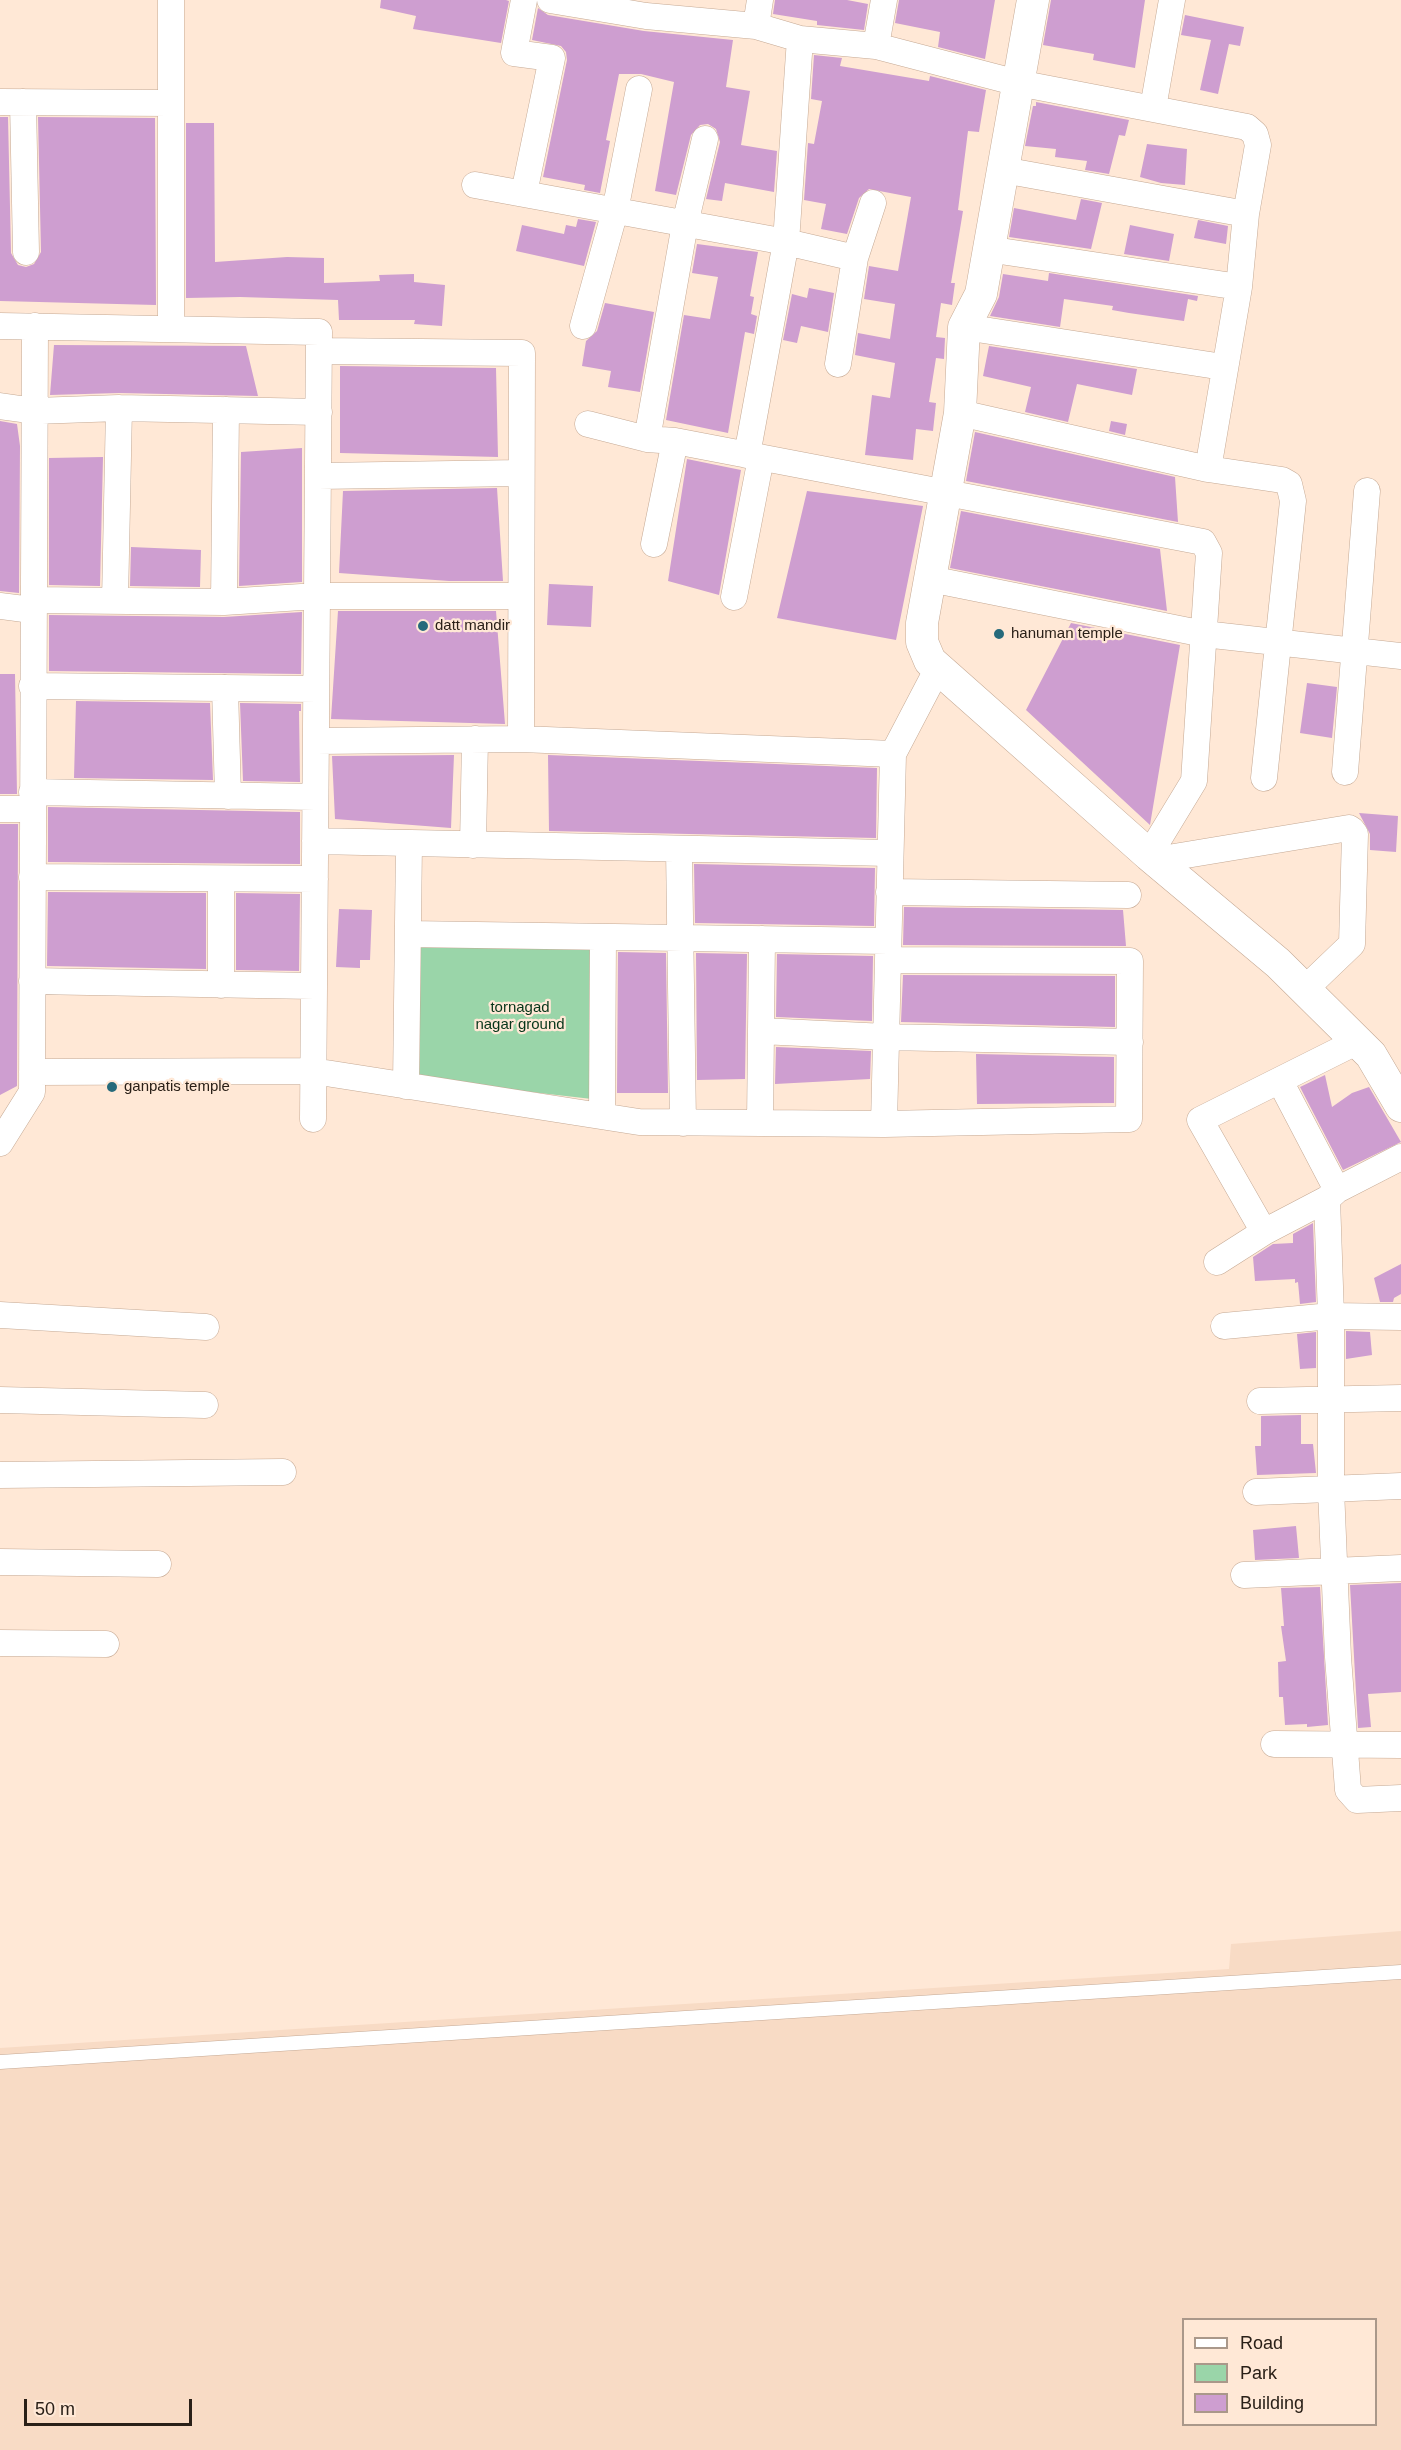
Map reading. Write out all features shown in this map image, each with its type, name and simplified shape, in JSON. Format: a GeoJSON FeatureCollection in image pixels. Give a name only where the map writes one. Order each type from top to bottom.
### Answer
{"type":"FeatureCollection","features":[{"type":"Feature","properties":{"kind":"street"},"geometry":{"type":"LineString","coordinates":[[171,0],[171,329]]}},
{"type":"Feature","properties":{"kind":"street"},"geometry":{"type":"LineString","coordinates":[[524,0],[514,53],[552,58],[524,193]]}},
{"type":"Feature","properties":{"kind":"street"},"geometry":{"type":"LineString","coordinates":[[550,0],[647,8],[756,26],[800,39],[876,46],[1018,83],[1247,127],[1254,134],[1258,145],[1246,214],[1239,286],[1223,367],[1208,469]]}},
{"type":"Feature","properties":{"kind":"street"},"geometry":{"type":"LineString","coordinates":[[756,26],[760,0]]}},
{"type":"Feature","properties":{"kind":"street"},"geometry":{"type":"LineString","coordinates":[[876,46],[884,0]]}},
{"type":"Feature","properties":{"kind":"street"},"geometry":{"type":"LineString","coordinates":[[1033,0],[987,249],[981,294],[964,327],[960,413],[930,579],[922,642],[930,661],[1305,989],[1371,1055],[1401,1106]]}},
{"type":"Feature","properties":{"kind":"street"},"geometry":{"type":"LineString","coordinates":[[1153,108],[1172,0]]}},
{"type":"Feature","properties":{"kind":"street"},"geometry":{"type":"LineString","coordinates":[[734,597],[786,242],[800,39]]}},
{"type":"Feature","properties":{"kind":"street"},"geometry":{"type":"LineString","coordinates":[[584,326],[615,211],[639,89]]}},
{"type":"Feature","properties":{"kind":"street"},"geometry":{"type":"LineString","coordinates":[[26,252],[12,102],[170,103]]}},
{"type":"Feature","properties":{"kind":"street"},"geometry":{"type":"LineString","coordinates":[[648,439],[685,224],[705,139]]}},
{"type":"Feature","properties":{"kind":"street"},"geometry":{"type":"LineString","coordinates":[[1003,170],[1246,214]]}},
{"type":"Feature","properties":{"kind":"street"},"geometry":{"type":"LineString","coordinates":[[475,185],[786,242],[855,258]]}},
{"type":"Feature","properties":{"kind":"street"},"geometry":{"type":"LineString","coordinates":[[838,364],[855,258],[873,203]]}},
{"type":"Feature","properties":{"kind":"street"},"geometry":{"type":"LineString","coordinates":[[987,249],[1239,286]]}},
{"type":"Feature","properties":{"kind":"street"},"geometry":{"type":"LineString","coordinates":[[0,326],[320,332],[313,1119]]}},
{"type":"Feature","properties":{"kind":"street"},"geometry":{"type":"LineString","coordinates":[[0,1143],[32,1092],[32,605],[35,327]]}},
{"type":"Feature","properties":{"kind":"street"},"geometry":{"type":"LineString","coordinates":[[964,327],[1223,367]]}},
{"type":"Feature","properties":{"kind":"street"},"geometry":{"type":"LineString","coordinates":[[319,351],[522,353],[521,739]]}},
{"type":"Feature","properties":{"kind":"street"},"geometry":{"type":"LineString","coordinates":[[0,406],[35,411],[119,408],[319,412]]}},
{"type":"Feature","properties":{"kind":"street"},"geometry":{"type":"LineString","coordinates":[[115,601],[119,408]]}},
{"type":"Feature","properties":{"kind":"street"},"geometry":{"type":"LineString","coordinates":[[224,602],[226,410]]}},
{"type":"Feature","properties":{"kind":"street"},"geometry":{"type":"LineString","coordinates":[[960,413],[1208,469],[1282,480],[1292,489],[1264,778]]}},
{"type":"Feature","properties":{"kind":"street"},"geometry":{"type":"LineString","coordinates":[[588,424],[648,439],[675,441],[1203,543],[1209,553],[1194,781],[1153,857]]}},
{"type":"Feature","properties":{"kind":"street"},"geometry":{"type":"LineString","coordinates":[[654,544],[675,441]]}},
{"type":"Feature","properties":{"kind":"street"},"geometry":{"type":"LineString","coordinates":[[318,476],[521,473]]}},
{"type":"Feature","properties":{"kind":"street"},"geometry":{"type":"LineString","coordinates":[[1345,772],[1366,491]]}},
{"type":"Feature","properties":{"kind":"street"},"geometry":{"type":"LineString","coordinates":[[930,579],[1204,634],[1401,656]]}},
{"type":"Feature","properties":{"kind":"street"},"geometry":{"type":"LineString","coordinates":[[0,606],[115,601],[224,602],[317,596],[520,597]]}},
{"type":"Feature","properties":{"kind":"street"},"geometry":{"type":"LineString","coordinates":[[884,1124],[893,754],[938,668]]}},
{"type":"Feature","properties":{"kind":"street"},"geometry":{"type":"LineString","coordinates":[[32,686],[316,689]]}},
{"type":"Feature","properties":{"kind":"street"},"geometry":{"type":"LineString","coordinates":[[225,688],[228,796]]}},
{"type":"Feature","properties":{"kind":"street"},"geometry":{"type":"LineString","coordinates":[[473,844],[475,739]]}},
{"type":"Feature","properties":{"kind":"street"},"geometry":{"type":"LineString","coordinates":[[316,741],[521,739],[893,754]]}},
{"type":"Feature","properties":{"kind":"street"},"geometry":{"type":"LineString","coordinates":[[0,808],[32,801],[228,796],[315,797]]}},
{"type":"Feature","properties":{"kind":"street"},"geometry":{"type":"LineString","coordinates":[[1153,857],[1349,828],[1352,830],[1354,834],[1352,944],[1305,989]]}},
{"type":"Feature","properties":{"kind":"street"},"geometry":{"type":"LineString","coordinates":[[315,841],[890,853]]}},
{"type":"Feature","properties":{"kind":"street"},"geometry":{"type":"LineString","coordinates":[[406,1086],[408,843]]}},
{"type":"Feature","properties":{"kind":"street"},"geometry":{"type":"LineString","coordinates":[[679,849],[683,1123]]}},
{"type":"Feature","properties":{"kind":"street"},"geometry":{"type":"LineString","coordinates":[[32,877],[315,879]]}},
{"type":"Feature","properties":{"kind":"street"},"geometry":{"type":"LineString","coordinates":[[221,879],[221,985]]}},
{"type":"Feature","properties":{"kind":"street"},"geometry":{"type":"LineString","coordinates":[[889,892],[1128,895]]}},
{"type":"Feature","properties":{"kind":"street"},"geometry":{"type":"LineString","coordinates":[[32,1072],[313,1071],[639,1122],[884,1124],[1130,1119],[1130,962],[888,951],[762,939],[408,934]]}},
{"type":"Feature","properties":{"kind":"street"},"geometry":{"type":"LineString","coordinates":[[602,1116],[603,937]]}},
{"type":"Feature","properties":{"kind":"street"},"geometry":{"type":"LineString","coordinates":[[760,1123],[762,939]]}},
{"type":"Feature","properties":{"kind":"street"},"geometry":{"type":"LineString","coordinates":[[32,981],[314,986]]}},
{"type":"Feature","properties":{"kind":"street"},"geometry":{"type":"LineString","coordinates":[[761,1031],[886,1037],[1130,1041]]}},
{"type":"Feature","properties":{"kind":"street"},"geometry":{"type":"LineString","coordinates":[[1264,1232],[1200,1120],[1358,1041]]}},
{"type":"Feature","properties":{"kind":"street"},"geometry":{"type":"LineString","coordinates":[[1280,1081],[1332,1194],[1331,1489],[1342,1744],[1348,1790],[1357,1800],[1401,1798]]}},
{"type":"Feature","properties":{"kind":"street"},"geometry":{"type":"LineString","coordinates":[[1217,1262],[1264,1232],[1401,1157]]}},
{"type":"Feature","properties":{"kind":"street"},"geometry":{"type":"LineString","coordinates":[[0,1316],[206,1327]]}},
{"type":"Feature","properties":{"kind":"street"},"geometry":{"type":"LineString","coordinates":[[1224,1326],[1331,1316],[1401,1317]]}},
{"type":"Feature","properties":{"kind":"street"},"geometry":{"type":"LineString","coordinates":[[1260,1401],[1401,1398]]}},
{"type":"Feature","properties":{"kind":"street"},"geometry":{"type":"LineString","coordinates":[[0,1400],[205,1405]]}},
{"type":"Feature","properties":{"kind":"street"},"geometry":{"type":"LineString","coordinates":[[0,1475],[283,1472]]}},
{"type":"Feature","properties":{"kind":"street"},"geometry":{"type":"LineString","coordinates":[[1256,1492],[1401,1486]]}},
{"type":"Feature","properties":{"kind":"street"},"geometry":{"type":"LineString","coordinates":[[0,1562],[158,1564]]}},
{"type":"Feature","properties":{"kind":"street"},"geometry":{"type":"LineString","coordinates":[[1244,1575],[1401,1568]]}},
{"type":"Feature","properties":{"kind":"street"},"geometry":{"type":"LineString","coordinates":[[0,1643],[105,1644]]}},
{"type":"Feature","properties":{"kind":"street"},"geometry":{"type":"LineString","coordinates":[[1274,1744],[1401,1745]]}},
{"type":"Feature","properties":{"kind":"lane"},"geometry":{"type":"LineString","coordinates":[[0,2062],[1401,1972]]}},
{"type":"Feature","properties":{"kind":"shaded area"},"geometry":{"type":"Polygon","coordinates":[[[1401,1931],[1401,2450],[0,2450],[0,2048],[1229,1969],[1231,1944],[1401,1931]]]}},
{"type":"Feature","properties":{"kind":"green space","name":"tornagad nagar ground"},"geometry":{"type":"Polygon","coordinates":[[[415,943],[594,944],[592,1099],[417,1079],[415,943]]]}},
{"type":"Feature","properties":{"kind":"building"},"geometry":{"type":"Polygon","coordinates":[[[381,0],[509,1],[501,43],[413,29],[416,16],[380,8],[381,0]]]}},
{"type":"Feature","properties":{"kind":"building"},"geometry":{"type":"Polygon","coordinates":[[[775,0],[847,0],[868,4],[864,30],[817,25],[817,21],[773,14],[775,0]]]}},
{"type":"Feature","properties":{"kind":"building"},"geometry":{"type":"Polygon","coordinates":[[[899,0],[995,0],[985,59],[938,47],[940,32],[895,23],[899,0]]]}},
{"type":"Feature","properties":{"kind":"building"},"geometry":{"type":"Polygon","coordinates":[[[1051,0],[1145,0],[1135,68],[1093,60],[1094,54],[1043,45],[1051,0]]]}},
{"type":"Feature","properties":{"kind":"building"},"geometry":{"type":"Polygon","coordinates":[[[538,8],[548,15],[644,31],[733,40],[726,87],[750,91],[741,145],[777,151],[774,192],[725,183],[722,201],[706,199],[720,142],[716,129],[708,124],[700,125],[691,135],[676,195],[655,191],[674,82],[641,74],[619,74],[606,140],[610,141],[600,193],[584,190],[585,185],[543,177],[567,60],[566,52],[561,46],[532,40],[538,8]]]}},
{"type":"Feature","properties":{"kind":"building"},"geometry":{"type":"Polygon","coordinates":[[[1185,15],[1244,27],[1240,46],[1229,44],[1218,94],[1200,90],[1211,40],[1181,35],[1185,15]]]}},
{"type":"Feature","properties":{"kind":"building"},"geometry":{"type":"Polygon","coordinates":[[[814,55],[842,58],[840,66],[929,81],[930,76],[986,90],[979,132],[968,131],[958,210],[963,211],[951,283],[955,283],[952,305],[941,303],[936,337],[945,338],[944,359],[936,358],[929,402],[936,403],[933,431],[916,429],[913,460],[865,455],[872,395],[890,398],[895,363],[855,355],[858,333],[890,339],[895,304],[864,299],[869,266],[898,271],[911,197],[869,189],[859,198],[847,234],[821,229],[826,204],[804,200],[808,143],[814,144],[822,101],[811,99],[814,55]]]}},
{"type":"Feature","properties":{"kind":"building"},"geometry":{"type":"Polygon","coordinates":[[[1036,102],[1129,120],[1125,136],[1119,135],[1109,174],[1085,170],[1087,161],[1055,157],[1056,149],[1025,146],[1033,106],[1036,106],[1036,102]]]}},
{"type":"Feature","properties":{"kind":"building"},"geometry":{"type":"Polygon","coordinates":[[[0,117],[8,117],[11,253],[18,265],[26,267],[34,264],[41,252],[38,117],[155,118],[156,305],[0,301],[0,117]]]}},
{"type":"Feature","properties":{"kind":"building"},"geometry":{"type":"Polygon","coordinates":[[[186,123],[214,123],[215,262],[287,257],[324,258],[324,283],[380,281],[379,275],[414,274],[414,282],[445,285],[442,326],[414,324],[415,320],[339,320],[338,300],[186,298],[186,123]]]}},
{"type":"Feature","properties":{"kind":"building"},"geometry":{"type":"Polygon","coordinates":[[[1147,144],[1187,149],[1185,185],[1161,183],[1140,177],[1147,144]]]}},
{"type":"Feature","properties":{"kind":"building"},"geometry":{"type":"Polygon","coordinates":[[[1081,199],[1102,203],[1091,249],[1009,237],[1014,208],[1076,220],[1081,199]]]}},
{"type":"Feature","properties":{"kind":"building"},"geometry":{"type":"Polygon","coordinates":[[[578,219],[596,222],[584,266],[516,251],[522,225],[564,234],[566,225],[576,227],[578,219]]]}},
{"type":"Feature","properties":{"kind":"building"},"geometry":{"type":"Polygon","coordinates":[[[1198,220],[1228,226],[1226,244],[1194,238],[1198,220]]]}},
{"type":"Feature","properties":{"kind":"building"},"geometry":{"type":"Polygon","coordinates":[[[1130,225],[1174,234],[1169,261],[1124,254],[1130,225]]]}},
{"type":"Feature","properties":{"kind":"building"},"geometry":{"type":"Polygon","coordinates":[[[697,244],[758,252],[750,296],[754,297],[751,314],[757,316],[754,334],[745,332],[728,433],[666,420],[684,315],[710,319],[718,277],[692,273],[697,244]]]}},
{"type":"Feature","properties":{"kind":"building"},"geometry":{"type":"Polygon","coordinates":[[[1049,273],[1198,296],[1197,301],[1188,299],[1184,321],[1112,310],[1113,306],[1064,299],[1060,327],[990,316],[999,297],[1003,274],[1048,281],[1049,273]]]}},
{"type":"Feature","properties":{"kind":"building"},"geometry":{"type":"Polygon","coordinates":[[[809,288],[834,293],[828,332],[801,326],[797,343],[783,340],[792,294],[807,298],[809,288]]]}},
{"type":"Feature","properties":{"kind":"building"},"geometry":{"type":"Polygon","coordinates":[[[605,303],[654,312],[640,392],[608,387],[611,371],[582,366],[586,341],[597,331],[605,303]]]}},
{"type":"Feature","properties":{"kind":"building"},"geometry":{"type":"Polygon","coordinates":[[[54,345],[246,346],[258,396],[119,393],[50,395],[54,345]]]}},
{"type":"Feature","properties":{"kind":"building"},"geometry":{"type":"Polygon","coordinates":[[[989,346],[1137,369],[1132,395],[1077,384],[1068,422],[1025,412],[1031,387],[983,376],[989,346]]]}},
{"type":"Feature","properties":{"kind":"building"},"geometry":{"type":"Polygon","coordinates":[[[340,366],[496,368],[498,457],[340,453],[340,366]]]}},
{"type":"Feature","properties":{"kind":"building"},"geometry":{"type":"Polygon","coordinates":[[[0,421],[17,424],[20,446],[19,593],[0,591],[0,421]]]}},
{"type":"Feature","properties":{"kind":"building"},"geometry":{"type":"Polygon","coordinates":[[[1111,421],[1127,424],[1125,435],[1109,431],[1111,421]]]}},
{"type":"Feature","properties":{"kind":"building"},"geometry":{"type":"Polygon","coordinates":[[[975,432],[1175,477],[1178,522],[966,481],[975,432]]]}},
{"type":"Feature","properties":{"kind":"building"},"geometry":{"type":"Polygon","coordinates":[[[302,448],[302,582],[239,586],[241,452],[302,448]]]}},
{"type":"Feature","properties":{"kind":"building"},"geometry":{"type":"Polygon","coordinates":[[[103,457],[100,586],[49,585],[49,458],[103,457]]]}},
{"type":"Feature","properties":{"kind":"building"},"geometry":{"type":"Polygon","coordinates":[[[687,459],[741,470],[719,595],[668,581],[687,459]]]}},
{"type":"Feature","properties":{"kind":"building"},"geometry":{"type":"Polygon","coordinates":[[[497,488],[503,581],[449,581],[339,573],[343,491],[497,488]]]}},
{"type":"Feature","properties":{"kind":"building"},"geometry":{"type":"Polygon","coordinates":[[[807,491],[923,506],[896,640],[777,618],[807,491]]]}},
{"type":"Feature","properties":{"kind":"building"},"geometry":{"type":"Polygon","coordinates":[[[961,511],[1160,549],[1167,611],[950,568],[961,511]]]}},
{"type":"Feature","properties":{"kind":"building"},"geometry":{"type":"Polygon","coordinates":[[[131,547],[201,550],[200,587],[130,586],[131,547]]]}},
{"type":"Feature","properties":{"kind":"building"},"geometry":{"type":"Polygon","coordinates":[[[549,584],[593,586],[591,627],[547,625],[549,584]]]}},
{"type":"Feature","properties":{"kind":"building"},"geometry":{"type":"Polygon","coordinates":[[[338,611],[496,611],[505,724],[331,719],[338,611]]]}},
{"type":"Feature","properties":{"kind":"building"},"geometry":{"type":"Polygon","coordinates":[[[302,612],[301,674],[49,671],[49,615],[224,617],[302,612]]]}},
{"type":"Feature","properties":{"kind":"building"},"geometry":{"type":"Polygon","coordinates":[[[1071,623],[1180,645],[1150,825],[1026,710],[1071,623]]]}},
{"type":"Feature","properties":{"kind":"building"},"geometry":{"type":"Polygon","coordinates":[[[0,674],[15,674],[17,794],[0,794],[0,674]]]}},
{"type":"Feature","properties":{"kind":"building"},"geometry":{"type":"Polygon","coordinates":[[[1307,683],[1337,687],[1332,738],[1300,733],[1307,683]]]}},
{"type":"Feature","properties":{"kind":"building"},"geometry":{"type":"Polygon","coordinates":[[[76,701],[210,703],[213,780],[74,778],[76,701]]]}},
{"type":"Feature","properties":{"kind":"building"},"geometry":{"type":"Polygon","coordinates":[[[240,703],[301,704],[301,711],[299,711],[300,782],[243,781],[240,703]]]}},
{"type":"Feature","properties":{"kind":"building"},"geometry":{"type":"Polygon","coordinates":[[[454,755],[451,828],[335,819],[332,756],[454,755]]]}},
{"type":"Feature","properties":{"kind":"building"},"geometry":{"type":"Polygon","coordinates":[[[548,755],[877,768],[876,838],[549,831],[548,755]]]}},
{"type":"Feature","properties":{"kind":"building"},"geometry":{"type":"Polygon","coordinates":[[[48,807],[300,812],[300,864],[48,862],[48,807]]]}},
{"type":"Feature","properties":{"kind":"building"},"geometry":{"type":"Polygon","coordinates":[[[1359,813],[1398,816],[1396,852],[1370,850],[1370,834],[1359,813]]]}},
{"type":"Feature","properties":{"kind":"building"},"geometry":{"type":"Polygon","coordinates":[[[0,824],[18,824],[17,1086],[0,1095],[0,824]]]}},
{"type":"Feature","properties":{"kind":"building"},"geometry":{"type":"Polygon","coordinates":[[[694,864],[875,868],[874,926],[695,923],[694,864]]]}},
{"type":"Feature","properties":{"kind":"building"},"geometry":{"type":"Polygon","coordinates":[[[48,892],[206,893],[206,969],[47,966],[48,892]]]}},
{"type":"Feature","properties":{"kind":"building"},"geometry":{"type":"Polygon","coordinates":[[[236,893],[300,894],[299,971],[236,970],[236,893]]]}},
{"type":"Feature","properties":{"kind":"building"},"geometry":{"type":"Polygon","coordinates":[[[904,907],[1123,910],[1126,946],[903,945],[904,907]]]}},
{"type":"Feature","properties":{"kind":"building"},"geometry":{"type":"Polygon","coordinates":[[[339,909],[372,910],[370,960],[360,960],[360,968],[336,967],[339,909]]]}},
{"type":"Feature","properties":{"kind":"building"},"geometry":{"type":"Polygon","coordinates":[[[618,952],[666,953],[668,1093],[617,1093],[618,952]]]}},
{"type":"Feature","properties":{"kind":"building"},"geometry":{"type":"Polygon","coordinates":[[[696,953],[747,954],[745,1079],[697,1080],[696,953]]]}},
{"type":"Feature","properties":{"kind":"building"},"geometry":{"type":"Polygon","coordinates":[[[777,954],[873,956],[872,1021],[776,1017],[777,954]]]}},
{"type":"Feature","properties":{"kind":"building"},"geometry":{"type":"Polygon","coordinates":[[[903,975],[1115,976],[1115,1027],[901,1022],[903,975]]]}},
{"type":"Feature","properties":{"kind":"building"},"geometry":{"type":"Polygon","coordinates":[[[776,1047],[871,1051],[870,1079],[775,1084],[776,1047]]]}},
{"type":"Feature","properties":{"kind":"building"},"geometry":{"type":"Polygon","coordinates":[[[976,1054],[1114,1057],[1114,1103],[977,1104],[976,1054]]]}},
{"type":"Feature","properties":{"kind":"building"},"geometry":{"type":"Polygon","coordinates":[[[1325,1075],[1332,1107],[1352,1093],[1369,1087],[1401,1142],[1343,1170],[1300,1087],[1325,1075]]]}},
{"type":"Feature","properties":{"kind":"building"},"geometry":{"type":"Polygon","coordinates":[[[1313,1223],[1316,1302],[1300,1304],[1298,1282],[1295,1283],[1295,1279],[1255,1281],[1253,1257],[1273,1244],[1293,1243],[1293,1234],[1313,1223]]]}},
{"type":"Feature","properties":{"kind":"building"},"geometry":{"type":"Polygon","coordinates":[[[1401,1264],[1401,1294],[1394,1298],[1393,1302],[1380,1302],[1374,1278],[1401,1264]]]}},
{"type":"Feature","properties":{"kind":"building"},"geometry":{"type":"Polygon","coordinates":[[[1346,1331],[1370,1332],[1372,1355],[1346,1359],[1346,1331]]]}},
{"type":"Feature","properties":{"kind":"building"},"geometry":{"type":"Polygon","coordinates":[[[1316,1332],[1316,1368],[1300,1369],[1297,1334],[1316,1332]]]}},
{"type":"Feature","properties":{"kind":"building"},"geometry":{"type":"Polygon","coordinates":[[[1301,1415],[1301,1444],[1313,1444],[1316,1473],[1257,1475],[1255,1446],[1261,1446],[1261,1416],[1301,1415]]]}},
{"type":"Feature","properties":{"kind":"building"},"geometry":{"type":"Polygon","coordinates":[[[1296,1526],[1299,1558],[1255,1560],[1253,1530],[1296,1526]]]}},
{"type":"Feature","properties":{"kind":"building"},"geometry":{"type":"Polygon","coordinates":[[[1401,1583],[1401,1692],[1368,1694],[1371,1727],[1358,1728],[1350,1585],[1401,1583]]]}},
{"type":"Feature","properties":{"kind":"building"},"geometry":{"type":"Polygon","coordinates":[[[1320,1587],[1328,1725],[1307,1727],[1307,1724],[1285,1725],[1283,1697],[1279,1697],[1278,1662],[1286,1661],[1281,1626],[1284,1626],[1281,1588],[1320,1587]]]}},
{"type":"Feature","properties":{"kind":"place","name":"datt mandir"},"geometry":{"type":"Point","coordinates":[423,626]}},
{"type":"Feature","properties":{"kind":"place","name":"hanuman temple"},"geometry":{"type":"Point","coordinates":[999,634]}},
{"type":"Feature","properties":{"kind":"place","name":"ganpatis temple"},"geometry":{"type":"Point","coordinates":[112,1087]}}]}
